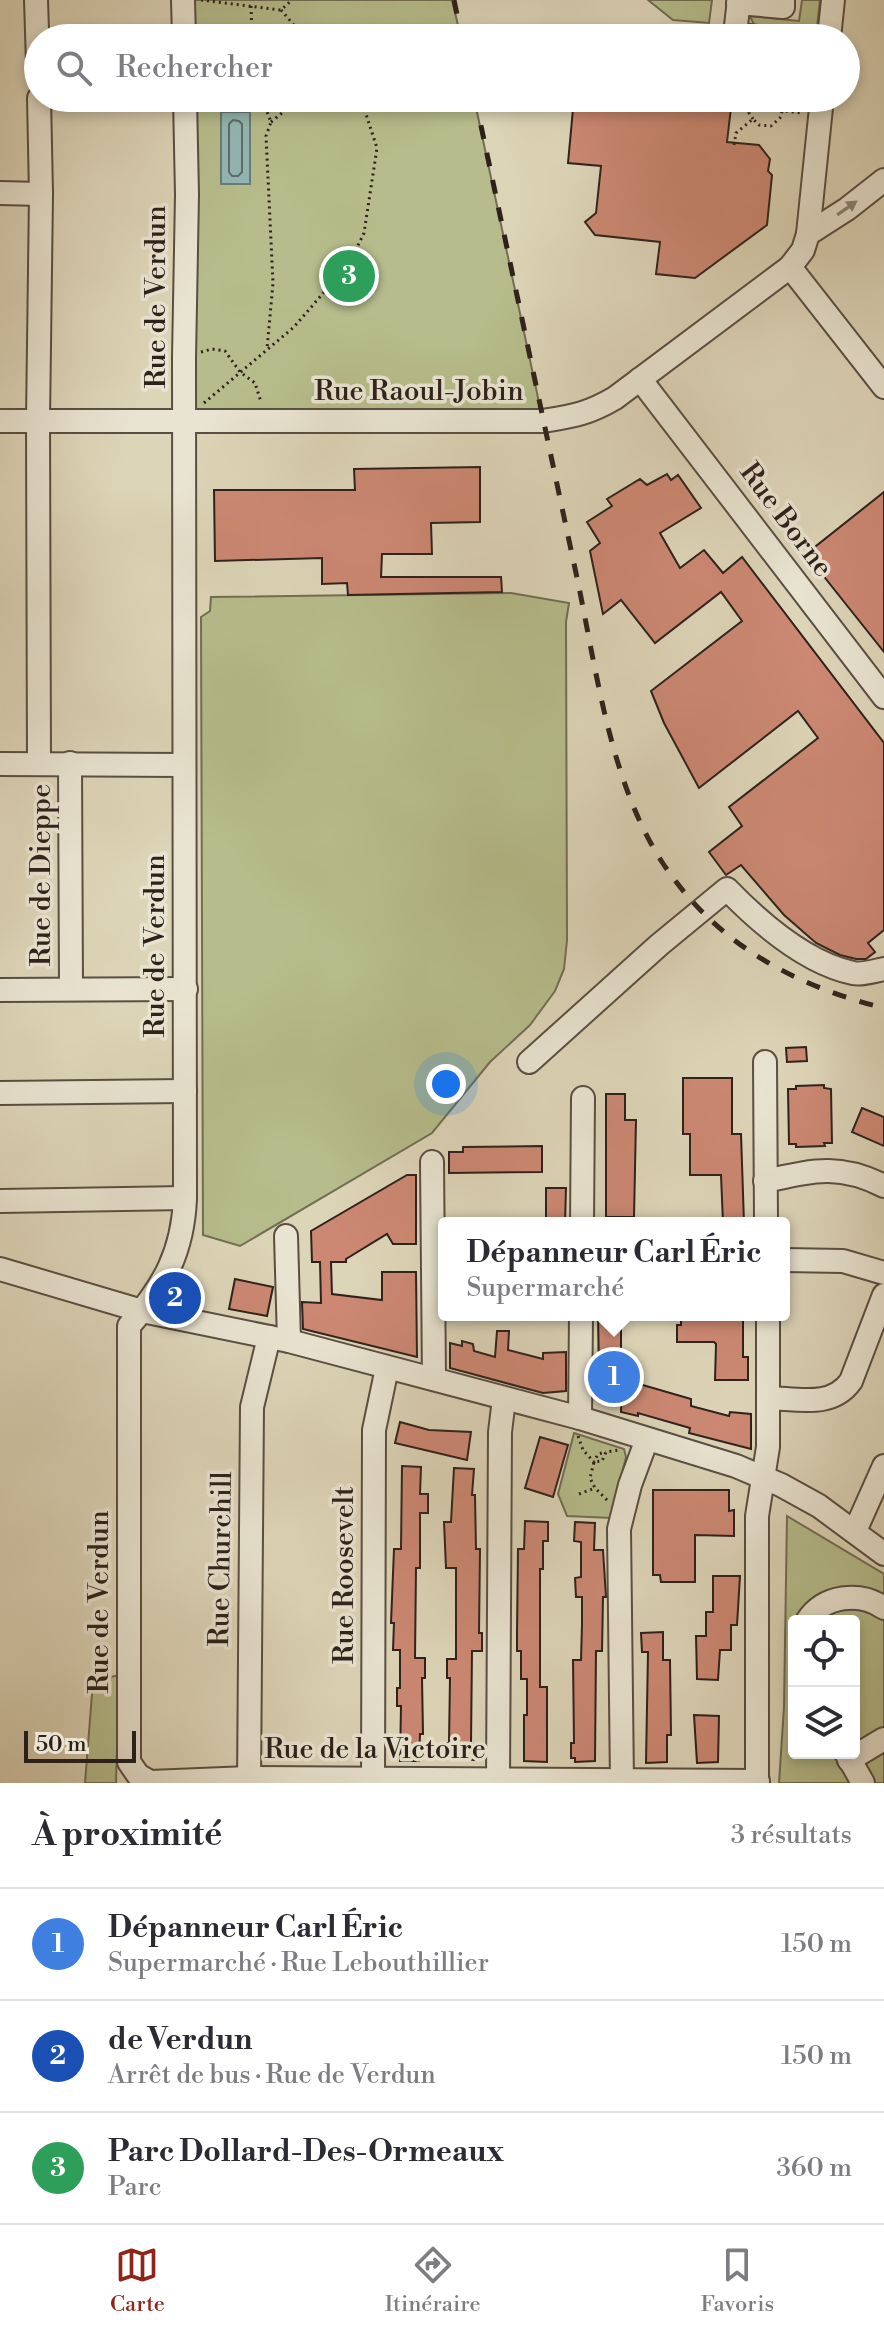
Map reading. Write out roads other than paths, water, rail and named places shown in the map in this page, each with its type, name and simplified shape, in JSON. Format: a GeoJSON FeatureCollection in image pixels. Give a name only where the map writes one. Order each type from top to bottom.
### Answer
{"type":"FeatureCollection","features":[{"type":"Feature","properties":{"kind":"street"},"geometry":{"type":"LineString","coordinates":[[36,0],[37,24]]}},
{"type":"Feature","properties":{"kind":"street"},"geometry":{"type":"LineString","coordinates":[[183,0],[184,24]]}},
{"type":"Feature","properties":{"kind":"street"},"geometry":{"type":"LineString","coordinates":[[736,24],[739,2],[783,7],[783,0]]}},
{"type":"Feature","properties":{"kind":"street"},"geometry":{"type":"LineString","coordinates":[[830,24],[833,0]]}},
{"type":"Feature","properties":{"kind":"street","name":"Rue de Dieppe"},"geometry":{"type":"LineString","coordinates":[[39,112],[39,762]]}},
{"type":"Feature","properties":{"kind":"street","name":"Rue de Verdun"},"geometry":{"type":"LineString","coordinates":[[138,1775],[129,1762],[129,1326],[176,1258],[184,1224],[185,1198],[185,112]]}},
{"type":"Feature","properties":{"kind":"street"},"geometry":{"type":"LineString","coordinates":[[820,112],[808,234],[803,250],[790,267],[884,387]]}},
{"type":"Feature","properties":{"kind":"street"},"geometry":{"type":"LineString","coordinates":[[808,234],[884,180]]}},
{"type":"Feature","properties":{"kind":"street"},"geometry":{"type":"LineString","coordinates":[[0,193],[41,194]]}},
{"type":"Feature","properties":{"kind":"street","name":"Rue Raoul-Jobin"},"geometry":{"type":"LineString","coordinates":[[0,421],[543,421],[592,412],[790,267]]}},
{"type":"Feature","properties":{"kind":"street","name":"Rue Borne"},"geometry":{"type":"LineString","coordinates":[[640,379],[884,697]]}},
{"type":"Feature","properties":{"kind":"street","name":"Rue de Dieppe"},"geometry":{"type":"LineString","coordinates":[[70,763],[71,987]]}},
{"type":"Feature","properties":{"kind":"street"},"geometry":{"type":"LineString","coordinates":[[0,764],[184,765]]}},
{"type":"Feature","properties":{"kind":"street"},"geometry":{"type":"LineString","coordinates":[[529,1062],[659,945],[727,889],[761,924],[828,964],[855,974],[884,969]]}},
{"type":"Feature","properties":{"kind":"street"},"geometry":{"type":"LineString","coordinates":[[0,990],[71,987],[186,989]]}},
{"type":"Feature","properties":{"kind":"street"},"geometry":{"type":"LineString","coordinates":[[765,1062],[766,1217]]}},
{"type":"Feature","properties":{"kind":"street"},"geometry":{"type":"LineString","coordinates":[[0,1093],[185,1091]]}},
{"type":"Feature","properties":{"kind":"street"},"geometry":{"type":"LineString","coordinates":[[582,1217],[583,1098]]}},
{"type":"Feature","properties":{"kind":"street"},"geometry":{"type":"LineString","coordinates":[[432,1162],[434,1379]]}},
{"type":"Feature","properties":{"kind":"street"},"geometry":{"type":"LineString","coordinates":[[765,1181],[819,1169],[845,1172],[884,1186]]}},
{"type":"Feature","properties":{"kind":"street"},"geometry":{"type":"LineString","coordinates":[[0,1201],[185,1198]]}},
{"type":"Feature","properties":{"kind":"street","name":"Rue Churchill"},"geometry":{"type":"LineString","coordinates":[[249,1780],[252,1407],[279,1339],[286,1236]]}},
{"type":"Feature","properties":{"kind":"street"},"geometry":{"type":"LineString","coordinates":[[790,1260],[843,1261],[884,1273]]}},
{"type":"Feature","properties":{"kind":"street"},"geometry":{"type":"LineString","coordinates":[[0,1269],[142,1311],[279,1339],[580,1418],[736,1466],[819,1506],[884,1554]]}},
{"type":"Feature","properties":{"kind":"street"},"geometry":{"type":"LineString","coordinates":[[769,1398],[829,1399],[843,1393],[851,1381],[884,1295]]}},
{"type":"Feature","properties":{"kind":"street"},"geometry":{"type":"LineString","coordinates":[[580,1418],[581,1321]]}},
{"type":"Feature","properties":{"kind":"street"},"geometry":{"type":"LineString","coordinates":[[758,1782],[757,1516],[765,1478],[769,1398],[768,1321]]}},
{"type":"Feature","properties":{"kind":"street","name":"Rue Roosevelt"},"geometry":{"type":"LineString","coordinates":[[373,1781],[374,1430],[387,1368]]}},
{"type":"Feature","properties":{"kind":"street"},"geometry":{"type":"LineString","coordinates":[[498,1781],[500,1432],[504,1399]]}},
{"type":"Feature","properties":{"kind":"street"},"geometry":{"type":"LineString","coordinates":[[622,1782],[619,1529],[647,1439]]}},
{"type":"Feature","properties":{"kind":"street"},"geometry":{"type":"LineString","coordinates":[[855,1531],[884,1466]]}},
{"type":"Feature","properties":{"kind":"street"},"geometry":{"type":"LineString","coordinates":[[811,1615],[814,1610],[838,1599],[870,1598],[884,1608]]}},
{"type":"Feature","properties":{"kind":"street"},"geometry":{"type":"LineString","coordinates":[[860,1751],[884,1739]]}},
{"type":"Feature","properties":{"kind":"street"},"geometry":{"type":"LineString","coordinates":[[848,1759],[863,1783]]}},
{"type":"Feature","properties":{"kind":"street","name":"Rue de la Victoire"},"geometry":{"type":"LineString","coordinates":[[138,1775],[150,1782],[758,1782]]}},
{"type":"Feature","properties":{"kind":"water"},"geometry":{"type":"Polygon","coordinates":[[[221,112],[250,112],[250,184],[221,184],[221,112]]]}},
{"type":"Feature","properties":{"kind":"railway"},"geometry":{"type":"LineString","coordinates":[[454,0],[459,24]]}},
{"type":"Feature","properties":{"kind":"railway"},"geometry":{"type":"LineString","coordinates":[[478,112],[598,684],[617,759],[644,830],[683,891],[731,938],[787,973],[818,987],[884,1008]]}},
{"type":"Feature","properties":{"kind":"place","name":"Parc Dollard-Des-Ormeaux"},"geometry":{"type":"Point","coordinates":[349,276]}},
{"type":"Feature","properties":{"kind":"place","name":"de Verdun"},"geometry":{"type":"Point","coordinates":[175,1298]}},
{"type":"Feature","properties":{"kind":"place","name":"Dépanneur Carl Éric"},"geometry":{"type":"Point","coordinates":[614,1377]}}]}
